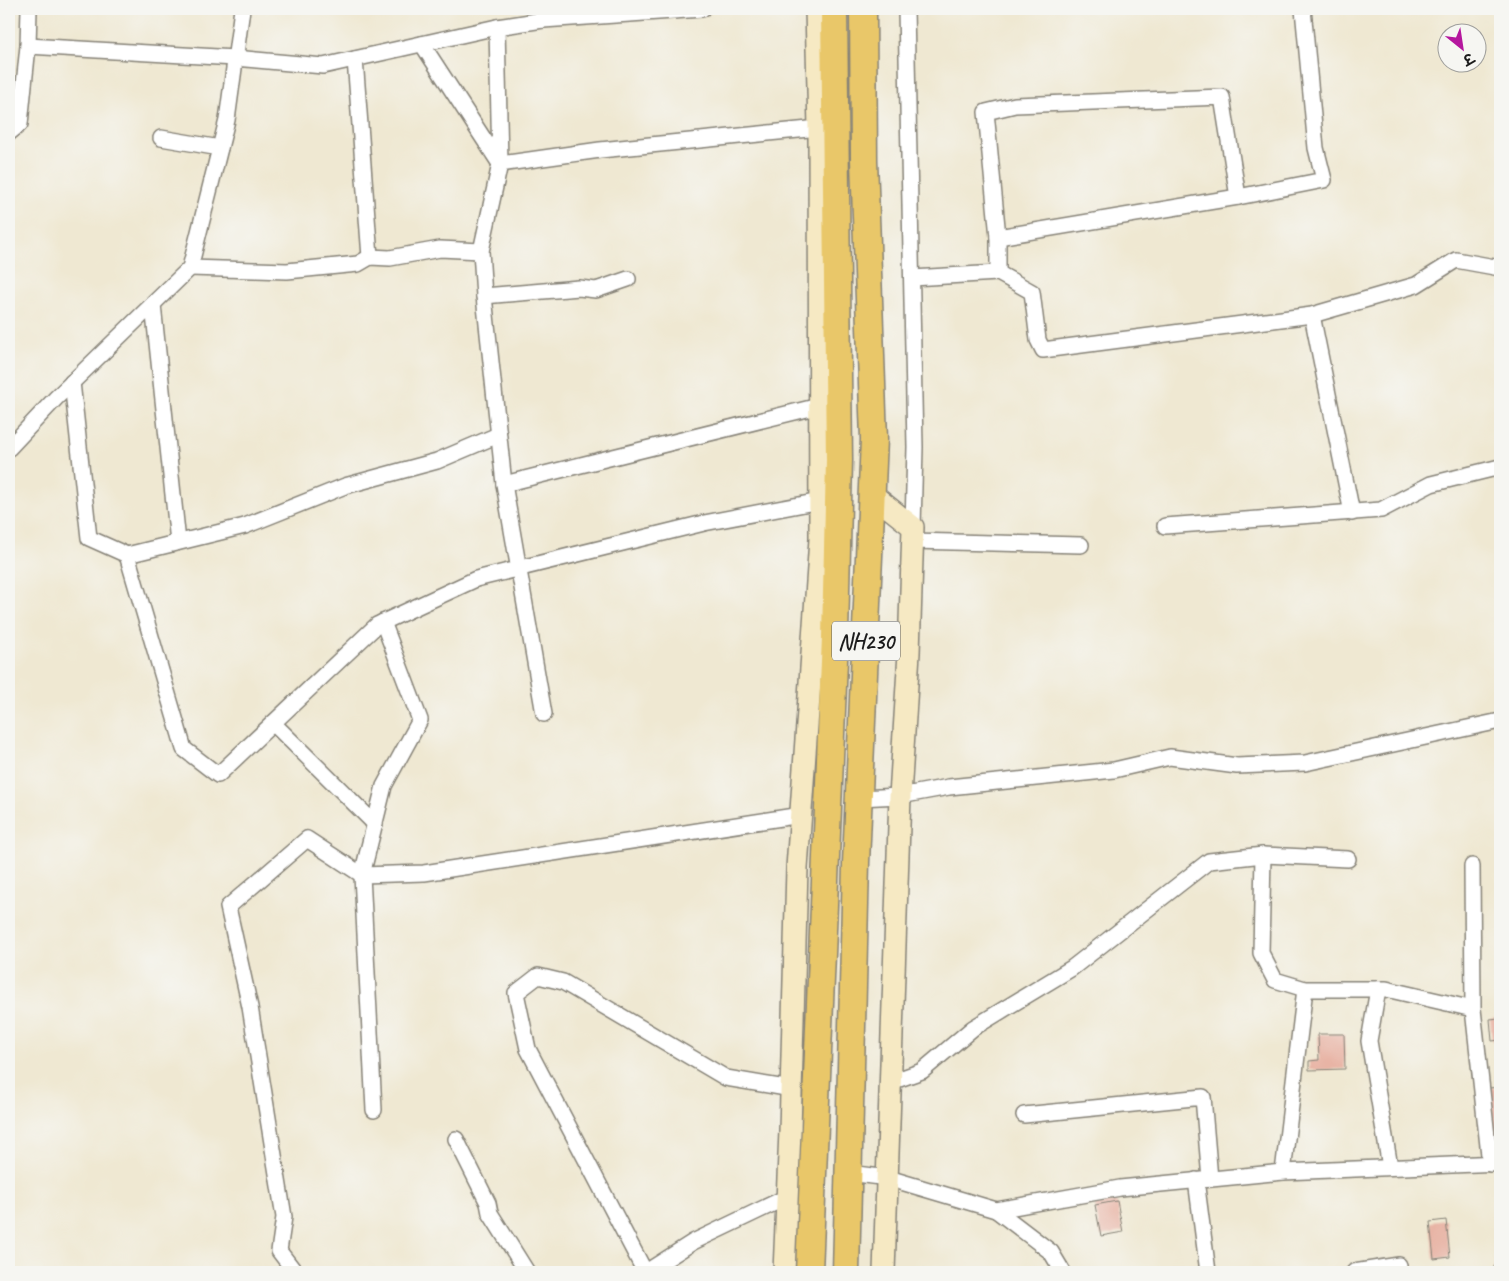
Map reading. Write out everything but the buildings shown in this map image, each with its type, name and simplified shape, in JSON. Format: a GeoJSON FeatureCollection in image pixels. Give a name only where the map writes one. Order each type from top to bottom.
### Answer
{"type":"FeatureCollection","features":[{"type":"Feature","properties":{"kind":"highway","name":"NH230"},"geometry":{"type":"LineString","coordinates":[[809,1272],[834,657],[829,533],[840,460],[834,9]]}},
{"type":"Feature","properties":{"kind":"highway","name":"NH230"},"geometry":{"type":"LineString","coordinates":[[846,1272],[859,798],[874,439],[864,160],[863,9]]}},
{"type":"Feature","properties":{"kind":"street"},"geometry":{"type":"LineString","coordinates":[[9,133],[20,124],[28,46],[29,9]]}},
{"type":"Feature","properties":{"kind":"street"},"geometry":{"type":"LineString","coordinates":[[9,448],[72,382],[190,268],[227,120],[242,9]]}},
{"type":"Feature","properties":{"kind":"street"},"geometry":{"type":"LineString","coordinates":[[28,46],[235,58],[323,66],[496,27],[544,14],[702,9]]}},
{"type":"Feature","properties":{"kind":"street"},"geometry":{"type":"LineString","coordinates":[[784,1272],[792,1089],[797,868],[829,533],[820,501],[819,128],[816,9]]}},
{"type":"Feature","properties":{"kind":"street"},"geometry":{"type":"LineString","coordinates":[[884,1272],[900,796],[909,653],[915,447],[906,9]]}},
{"type":"Feature","properties":{"kind":"street"},"geometry":{"type":"LineString","coordinates":[[998,237],[1238,197],[1324,180],[1316,148],[1303,9]]}},
{"type":"Feature","properties":{"kind":"street"},"geometry":{"type":"LineString","coordinates":[[496,27],[500,164],[481,251],[484,296],[504,484],[544,714]]}},
{"type":"Feature","properties":{"kind":"street"},"geometry":{"type":"LineString","coordinates":[[422,44],[500,164]]}},
{"type":"Feature","properties":{"kind":"street"},"geometry":{"type":"LineString","coordinates":[[355,59],[370,257]]}},
{"type":"Feature","properties":{"kind":"street"},"geometry":{"type":"LineString","coordinates":[[998,273],[998,237],[986,112],[1015,106],[1222,97],[1238,197]]}},
{"type":"Feature","properties":{"kind":"street"},"geometry":{"type":"LineString","coordinates":[[500,164],[600,150],[819,128]]}},
{"type":"Feature","properties":{"kind":"street"},"geometry":{"type":"LineString","coordinates":[[161,138],[220,148]]}},
{"type":"Feature","properties":{"kind":"street"},"geometry":{"type":"LineString","coordinates":[[190,268],[287,271],[358,264],[370,257],[390,258],[440,249],[481,251]]}},
{"type":"Feature","properties":{"kind":"street"},"geometry":{"type":"LineString","coordinates":[[912,278],[998,273],[1032,292],[1038,340],[1044,350],[1312,315],[1416,285],[1456,260],[1500,268]]}},
{"type":"Feature","properties":{"kind":"street"},"geometry":{"type":"LineString","coordinates":[[484,296],[579,288],[596,290],[628,279]]}},
{"type":"Feature","properties":{"kind":"street"},"geometry":{"type":"LineString","coordinates":[[153,305],[178,542]]}},
{"type":"Feature","properties":{"kind":"street"},"geometry":{"type":"LineString","coordinates":[[1312,315],[1352,513]]}},
{"type":"Feature","properties":{"kind":"street"},"geometry":{"type":"LineString","coordinates":[[72,382],[89,538],[127,555],[245,526],[345,486],[437,461],[498,435]]}},
{"type":"Feature","properties":{"kind":"street"},"geometry":{"type":"LineString","coordinates":[[504,484],[819,406]]}},
{"type":"Feature","properties":{"kind":"street"},"geometry":{"type":"LineString","coordinates":[[1165,526],[1381,510],[1430,484],[1500,467]]}},
{"type":"Feature","properties":{"kind":"street"},"geometry":{"type":"LineString","coordinates":[[872,495],[912,534],[1081,545]]}},
{"type":"Feature","properties":{"kind":"street"},"geometry":{"type":"LineString","coordinates":[[127,555],[184,749],[218,775],[378,625],[476,579],[704,523],[820,501]]}},
{"type":"Feature","properties":{"kind":"street"},"geometry":{"type":"LineString","coordinates":[[374,1110],[362,875],[384,786],[420,720],[383,622]]}},
{"type":"Feature","properties":{"kind":"street"},"geometry":{"type":"LineString","coordinates":[[859,798],[900,796],[949,787],[1114,770],[1170,757],[1237,766],[1305,763],[1500,721]]}},
{"type":"Feature","properties":{"kind":"street"},"geometry":{"type":"LineString","coordinates":[[273,723],[375,824]]}},
{"type":"Feature","properties":{"kind":"street"},"geometry":{"type":"LineString","coordinates":[[295,1272],[279,1252],[284,1217],[250,1007],[228,907],[307,839],[362,875],[424,873],[801,815]]}},
{"type":"Feature","properties":{"kind":"street"},"geometry":{"type":"LineString","coordinates":[[891,1082],[922,1071],[973,1028],[1072,968],[1209,861],[1263,855],[1348,859]]}},
{"type":"Feature","properties":{"kind":"street"},"geometry":{"type":"LineString","coordinates":[[1263,855],[1261,953],[1275,980],[1305,989],[1386,989],[1473,1009]]}},
{"type":"Feature","properties":{"kind":"street"},"geometry":{"type":"LineString","coordinates":[[996,1210],[1120,1188],[1282,1172],[1495,1163],[1473,1009],[1472,866]]}},
{"type":"Feature","properties":{"kind":"street"},"geometry":{"type":"LineString","coordinates":[[787,1197],[693,1242],[646,1272],[528,1049],[516,993],[538,976],[563,982],[726,1078],[792,1089]]}},
{"type":"Feature","properties":{"kind":"street"},"geometry":{"type":"LineString","coordinates":[[1282,1172],[1305,989]]}},
{"type":"Feature","properties":{"kind":"street"},"geometry":{"type":"LineString","coordinates":[[1378,989],[1369,1041],[1390,1167]]}},
{"type":"Feature","properties":{"kind":"street"},"geometry":{"type":"LineString","coordinates":[[1024,1115],[1203,1097],[1203,1180],[1208,1272]]}},
{"type":"Feature","properties":{"kind":"street"},"geometry":{"type":"LineString","coordinates":[[790,1131],[814,1146]]}},
{"type":"Feature","properties":{"kind":"street"},"geometry":{"type":"LineString","coordinates":[[456,1139],[488,1203],[490,1213],[527,1272]]}},
{"type":"Feature","properties":{"kind":"street"},"geometry":{"type":"LineString","coordinates":[[849,1173],[888,1178],[996,1210],[1051,1252],[1063,1272]]}},
{"type":"Feature","properties":{"kind":"street"},"geometry":{"type":"LineString","coordinates":[[1354,1272],[1399,1265]]}}]}
